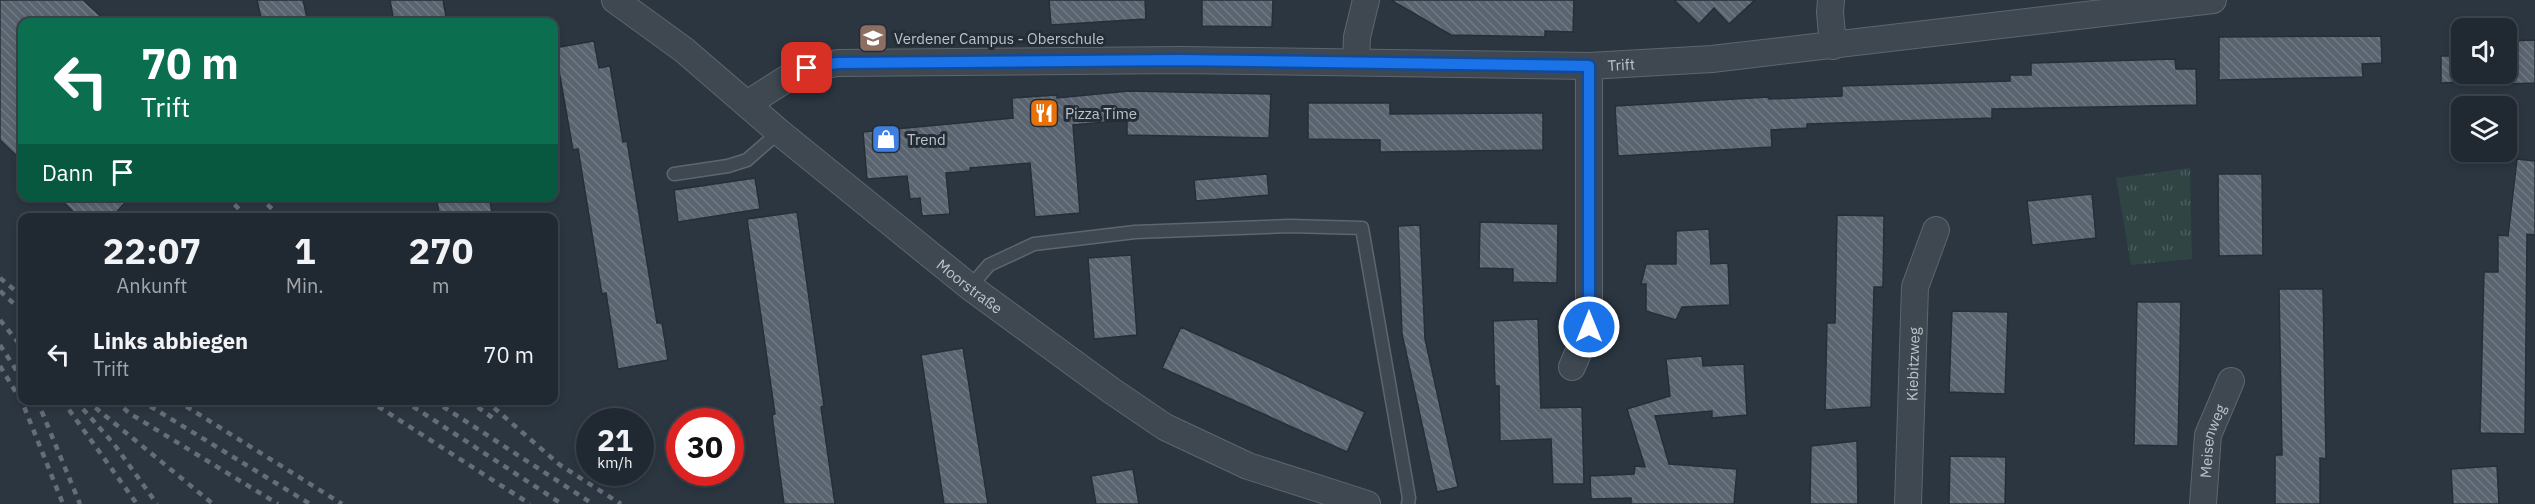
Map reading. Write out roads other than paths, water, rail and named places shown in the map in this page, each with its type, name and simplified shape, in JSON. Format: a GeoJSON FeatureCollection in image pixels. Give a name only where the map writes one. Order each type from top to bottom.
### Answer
{"type":"FeatureCollection","features":[{"type":"Feature","properties":{"kind":"street","name":"Moorstraße"},"geometry":{"type":"LineString","coordinates":[[615,0],[665,35],[779,132],[970,287],[1112,392],[1165,427],[1248,466],[1366,504]]}},
{"type":"Feature","properties":{"kind":"street"},"geometry":{"type":"LineString","coordinates":[[1356,62],[1357,37],[1366,0]]}},
{"type":"Feature","properties":{"kind":"street"},"geometry":{"type":"LineString","coordinates":[[1831,0],[1833,46]]}},
{"type":"Feature","properties":{"kind":"street","name":"Trift"},"geometry":{"type":"LineString","coordinates":[[747,104],[802,69],[837,63],[1060,60],[1589,66],[1712,59],[2213,0]]}},
{"type":"Feature","properties":{"kind":"street"},"geometry":{"type":"LineString","coordinates":[[1572,367],[1589,327],[1589,66]]}},
{"type":"Feature","properties":{"kind":"street","name":"Kiebitzweg"},"geometry":{"type":"LineString","coordinates":[[1908,504],[1915,287],[1936,230]]}},
{"type":"Feature","properties":{"kind":"street","name":"Meisenweg"},"geometry":{"type":"LineString","coordinates":[[2204,504],[2208,435],[2231,381]]}},
{"type":"Feature","properties":{"kind":"lane"},"geometry":{"type":"LineString","coordinates":[[674,174],[728,166],[747,160],[779,132]]}},
{"type":"Feature","properties":{"kind":"lane"},"geometry":{"type":"LineString","coordinates":[[970,287],[989,265],[1034,244],[1147,232],[1290,226],[1362,228],[1409,498],[1408,504]]}},
{"type":"Feature","properties":{"kind":"railway"},"geometry":{"type":"LineString","coordinates":[[231,201],[243,213]]}},
{"type":"Feature","properties":{"kind":"railway"},"geometry":{"type":"LineString","coordinates":[[264,201],[276,213]]}},
{"type":"Feature","properties":{"kind":"railway"},"geometry":{"type":"LineString","coordinates":[[0,278],[18,293]]}},
{"type":"Feature","properties":{"kind":"railway"},"geometry":{"type":"LineString","coordinates":[[0,291],[18,307]]}},
{"type":"Feature","properties":{"kind":"railway"},"geometry":{"type":"LineString","coordinates":[[0,320],[18,342]]}},
{"type":"Feature","properties":{"kind":"railway"},"geometry":{"type":"LineString","coordinates":[[0,345],[18,373]]}},
{"type":"Feature","properties":{"kind":"railway"},"geometry":{"type":"LineString","coordinates":[[0,366],[18,396]]}},
{"type":"Feature","properties":{"kind":"railway"},"geometry":{"type":"LineString","coordinates":[[23,405],[63,504]]}},
{"type":"Feature","properties":{"kind":"railway"},"geometry":{"type":"LineString","coordinates":[[39,405],[80,504]]}},
{"type":"Feature","properties":{"kind":"railway"},"geometry":{"type":"LineString","coordinates":[[66,405],[137,504]]}},
{"type":"Feature","properties":{"kind":"railway"},"geometry":{"type":"LineString","coordinates":[[79,405],[114,444],[157,504]]}},
{"type":"Feature","properties":{"kind":"railway"},"geometry":{"type":"LineString","coordinates":[[92,405],[213,504]]}},
{"type":"Feature","properties":{"kind":"railway"},"geometry":{"type":"LineString","coordinates":[[120,405],[129,413],[278,504]]}},
{"type":"Feature","properties":{"kind":"railway"},"geometry":{"type":"LineString","coordinates":[[148,405],[310,504]]}},
{"type":"Feature","properties":{"kind":"railway"},"geometry":{"type":"LineString","coordinates":[[184,405],[342,504]]}},
{"type":"Feature","properties":{"kind":"railway"},"geometry":{"type":"LineString","coordinates":[[376,405],[530,504]]}},
{"type":"Feature","properties":{"kind":"railway"},"geometry":{"type":"LineString","coordinates":[[411,405],[562,504]]}},
{"type":"Feature","properties":{"kind":"railway"},"geometry":{"type":"LineString","coordinates":[[441,405],[593,504]]}},
{"type":"Feature","properties":{"kind":"railway"},"geometry":{"type":"LineString","coordinates":[[475,405],[497,421]]}},
{"type":"Feature","properties":{"kind":"railway"},"geometry":{"type":"LineString","coordinates":[[491,405],[560,465],[621,504]]}},
{"type":"Feature","properties":{"kind":"place","name":"Verdener Campus - Oberschule"},"geometry":{"type":"Point","coordinates":[873,38]}},
{"type":"Feature","properties":{"kind":"place","name":"Pizza Time"},"geometry":{"type":"Point","coordinates":[1044,113]}},
{"type":"Feature","properties":{"kind":"place","name":"Trend"},"geometry":{"type":"Point","coordinates":[886,139]}}]}
